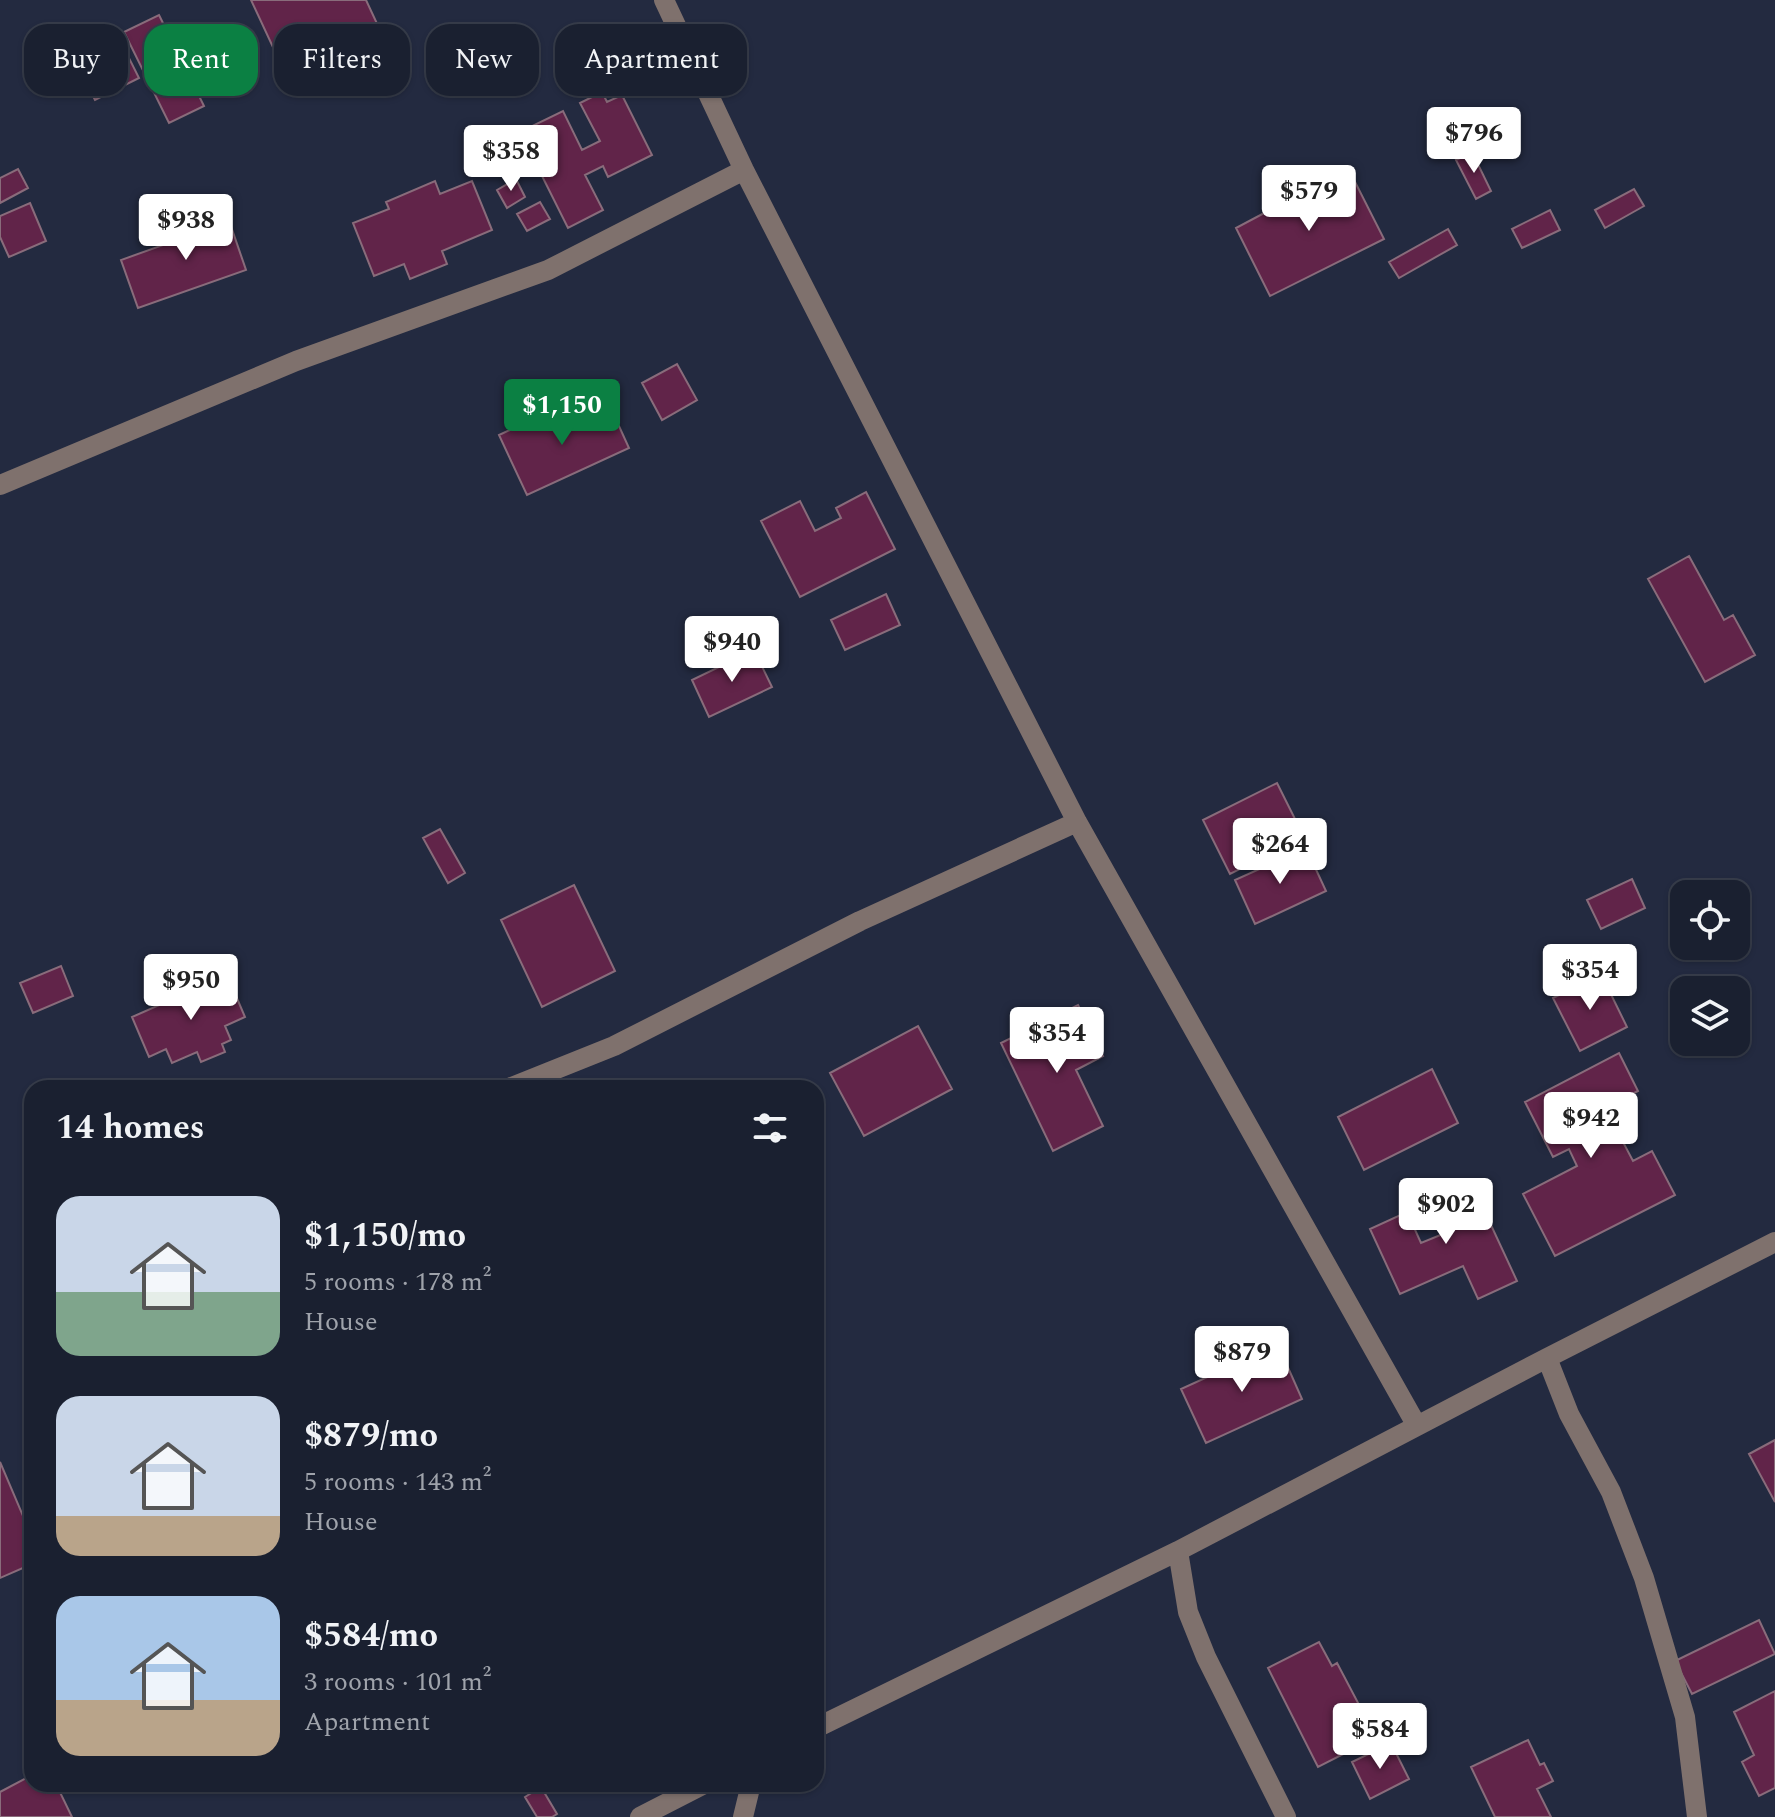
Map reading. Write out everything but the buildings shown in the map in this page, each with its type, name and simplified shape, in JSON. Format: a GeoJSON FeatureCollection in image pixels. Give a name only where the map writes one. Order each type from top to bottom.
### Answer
{"type":"FeatureCollection","features":[{"type":"Feature","properties":{"kind":"street"},"geometry":{"type":"LineString","coordinates":[[664,0],[744,170],[1077,822],[1417,1426]]}},
{"type":"Feature","properties":{"kind":"street"},"geometry":{"type":"LineString","coordinates":[[0,485],[296,361],[548,270],[744,170]]}},
{"type":"Feature","properties":{"kind":"street"},"geometry":{"type":"LineString","coordinates":[[529,1080],[614,1046],[860,921],[1077,822]]}},
{"type":"Feature","properties":{"kind":"street"},"geometry":{"type":"LineString","coordinates":[[824,1724],[1178,1551],[1775,1242]]}},
{"type":"Feature","properties":{"kind":"street"},"geometry":{"type":"LineString","coordinates":[[1547,1358],[1569,1414],[1611,1492],[1644,1578],[1685,1717],[1697,1817]]}},
{"type":"Feature","properties":{"kind":"street"},"geometry":{"type":"LineString","coordinates":[[1178,1551],[1188,1612],[1206,1657],[1286,1817]]}},
{"type":"Feature","properties":{"kind":"street"},"geometry":{"type":"LineString","coordinates":[[640,1817],[688,1792]]}},
{"type":"Feature","properties":{"kind":"street"},"geometry":{"type":"LineString","coordinates":[[743,1817],[749,1792]]}}]}
